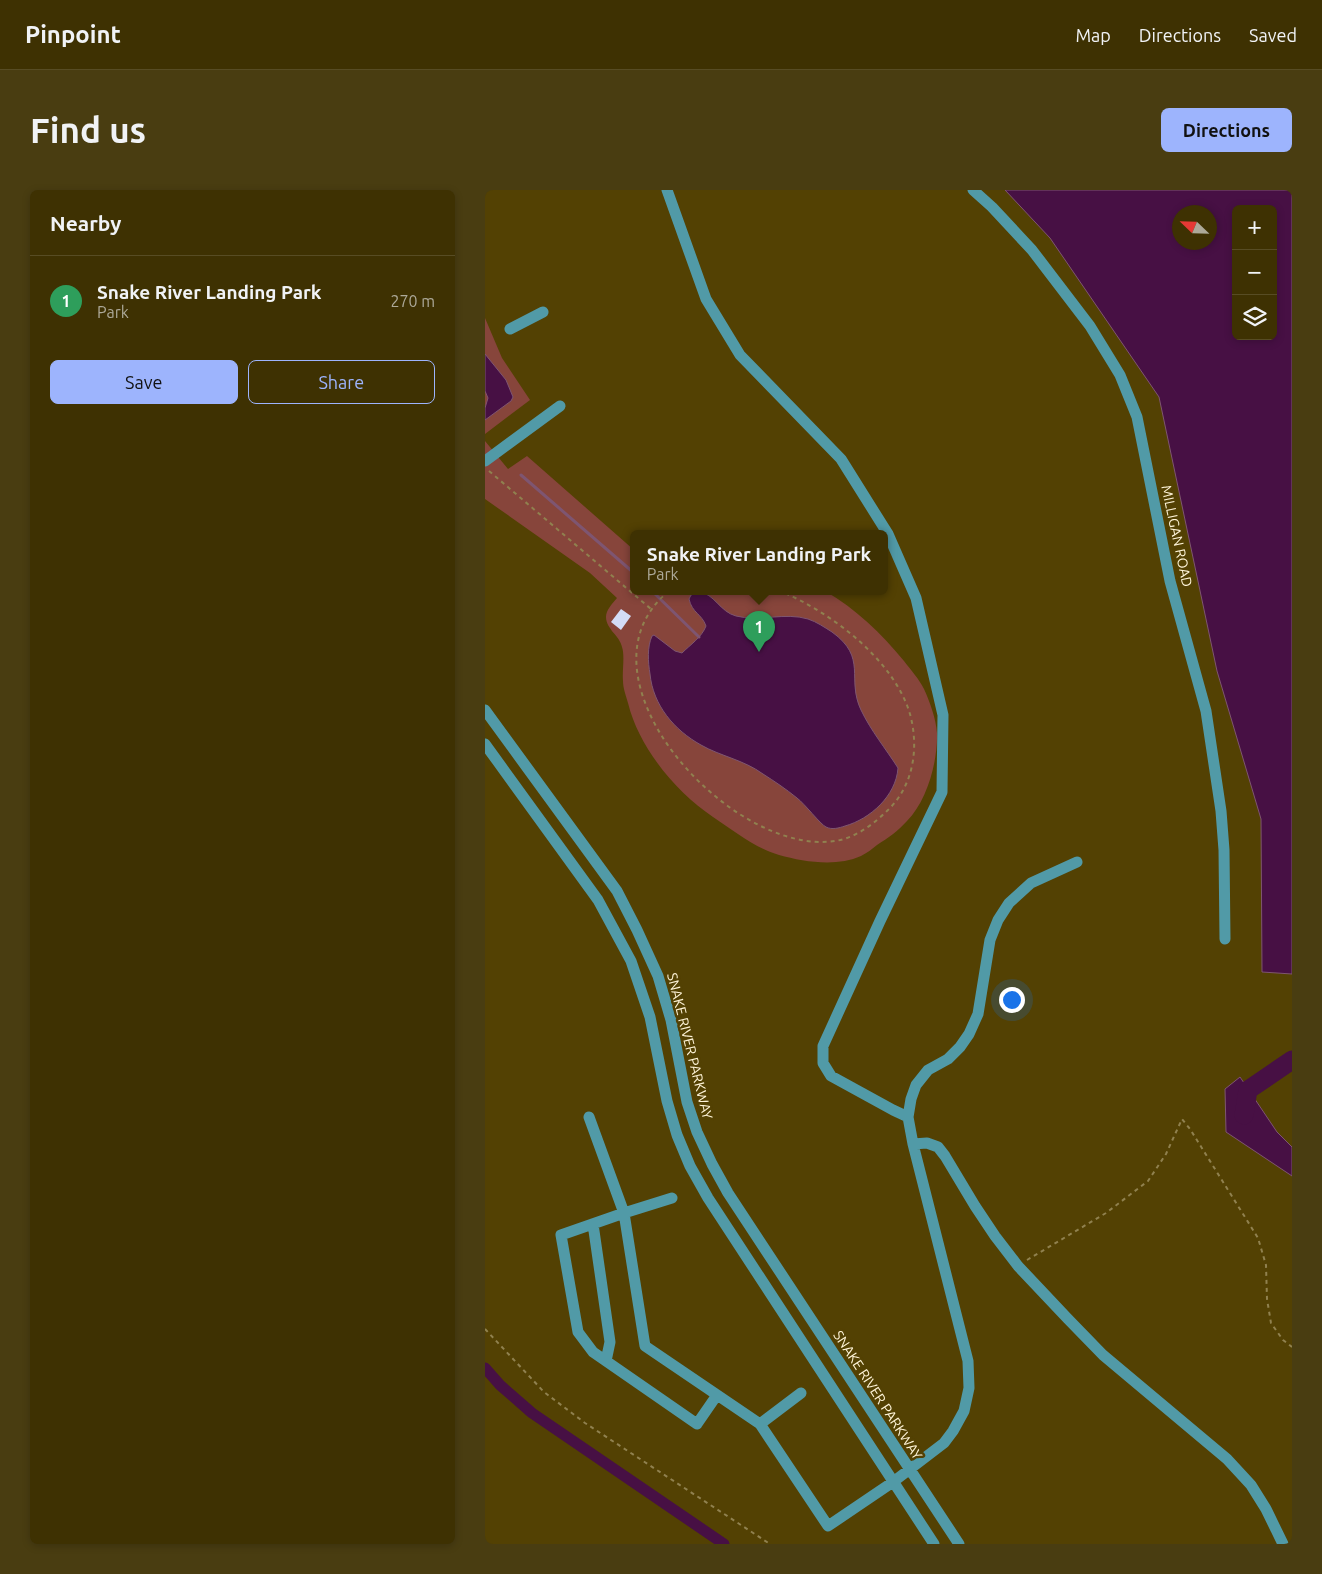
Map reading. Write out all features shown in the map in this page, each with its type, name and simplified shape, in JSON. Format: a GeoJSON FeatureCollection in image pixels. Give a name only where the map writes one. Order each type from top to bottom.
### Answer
{"type":"FeatureCollection","features":[{"type":"Feature","properties":{"kind":"street"},"geometry":{"type":"LineString","coordinates":[[667,190],[706,299],[740,355],[841,459],[885,530]]}},
{"type":"Feature","properties":{"kind":"street","name":"MILLIGAN ROAD"},"geometry":{"type":"LineString","coordinates":[[973,190],[992,207],[1032,250],[1090,326],[1120,375],[1137,417],[1170,581],[1206,710],[1221,812],[1224,850],[1225,939]]}},
{"type":"Feature","properties":{"kind":"street"},"geometry":{"type":"LineString","coordinates":[[510,329],[543,312]]}},
{"type":"Feature","properties":{"kind":"street"},"geometry":{"type":"LineString","coordinates":[[485,461],[560,406]]}},
{"type":"Feature","properties":{"kind":"street"},"geometry":{"type":"LineString","coordinates":[[888,534],[916,598],[943,715],[942,792],[875,930],[823,1046],[823,1063],[831,1076],[908,1117]]}},
{"type":"Feature","properties":{"kind":"street","name":"SNAKE RIVER PARKWAY"},"geometry":{"type":"LineString","coordinates":[[485,710],[617,891],[637,930],[658,976],[671,1020],[687,1102],[697,1132],[727,1193],[959,1544]]}},
{"type":"Feature","properties":{"kind":"street"},"geometry":{"type":"LineString","coordinates":[[485,744],[598,900],[631,961],[650,1017],[667,1101],[677,1135],[708,1198],[934,1544]]}},
{"type":"Feature","properties":{"kind":"street"},"geometry":{"type":"LineString","coordinates":[[589,1118],[624,1213],[645,1346],[760,1424],[828,1526],[910,1470],[944,1443],[964,1411],[969,1388],[968,1361],[913,1144],[908,1117],[911,1099],[916,1085],[928,1070],[948,1059],[969,1034],[978,1014],[990,940],[998,920],[1009,904],[1031,883],[1077,862]]}},
{"type":"Feature","properties":{"kind":"street"},"geometry":{"type":"LineString","coordinates":[[913,1144],[927,1143],[938,1147],[980,1213],[1018,1266],[1103,1355],[1227,1459],[1251,1485],[1266,1509],[1283,1544]]}},
{"type":"Feature","properties":{"kind":"street"},"geometry":{"type":"LineString","coordinates":[[672,1198],[561,1235],[577,1332],[593,1352],[697,1424],[717,1395]]}},
{"type":"Feature","properties":{"kind":"street"},"geometry":{"type":"LineString","coordinates":[[593,1224],[610,1342],[606,1360]]}},
{"type":"Feature","properties":{"kind":"street"},"geometry":{"type":"LineString","coordinates":[[760,1424],[801,1393]]}},
{"type":"Feature","properties":{"kind":"path"},"geometry":{"type":"LineString","coordinates":[[485,467],[630,591]]}},
{"type":"Feature","properties":{"kind":"path"},"geometry":{"type":"LineString","coordinates":[[635,595],[651,609]]}},
{"type":"Feature","properties":{"kind":"path"},"geometry":{"type":"LineString","coordinates":[[663,595],[651,609],[643,623],[638,640],[636,659],[639,680],[646,705],[658,732],[676,758],[725,805],[754,823],[783,836],[812,842],[836,841],[859,832],[879,819],[897,801],[909,779],[915,749],[913,725],[906,702],[888,674],[862,644],[846,629],[818,609],[788,595]]}},
{"type":"Feature","properties":{"kind":"path"},"geometry":{"type":"LineString","coordinates":[[1018,1266],[1106,1213],[1148,1181],[1166,1154],[1182,1119],[1258,1238],[1266,1265],[1267,1299],[1271,1322],[1283,1340],[1292,1346]]}},
{"type":"Feature","properties":{"kind":"path"},"geometry":{"type":"LineString","coordinates":[[485,1329],[544,1392],[585,1422],[770,1544]]}},
{"type":"Feature","properties":{"kind":"shaded area"},"geometry":{"type":"Polygon","coordinates":[[[1005,190],[1292,190],[1292,974],[1262,972],[1261,819],[1217,671],[1159,397],[1050,238],[1005,190]]]}},
{"type":"Feature","properties":{"kind":"shaded area"},"geometry":{"type":"Polygon","coordinates":[[[485,318],[502,358],[530,400],[485,434],[485,318]]]}},
{"type":"Feature","properties":{"kind":"shaded area"},"geometry":{"type":"Polygon","coordinates":[[[485,354],[506,380],[513,397],[511,401],[485,420],[485,408],[488,398],[485,391],[485,354]]]}},
{"type":"Feature","properties":{"kind":"shaded area"},"geometry":{"type":"Polygon","coordinates":[[[485,441],[508,469],[527,456],[630,546],[630,595],[831,595],[847,606],[877,631],[912,671],[924,689],[932,711],[937,733],[936,756],[926,792],[914,813],[893,834],[861,856],[842,861],[820,862],[799,860],[770,852],[753,844],[699,807],[661,768],[633,720],[623,686],[621,643],[608,625],[606,617],[608,609],[617,598],[590,573],[485,499],[485,441]]]}},
{"type":"Feature","properties":{"kind":"shaded area"},"geometry":{"type":"Polygon","coordinates":[[[691,595],[707,595],[730,614],[745,618],[790,616],[808,619],[832,632],[843,642],[850,651],[853,660],[855,688],[861,710],[898,768],[892,788],[880,805],[864,818],[854,823],[833,829],[828,828],[780,785],[756,769],[701,745],[674,724],[655,696],[648,660],[650,640],[654,635],[675,651],[682,653],[702,634],[706,626],[690,604],[689,599],[691,595]]]}},
{"type":"Feature","properties":{"kind":"shaded area"},"geometry":{"type":"Polygon","coordinates":[[[1240,1077],[1277,1132],[1292,1147],[1292,1176],[1226,1132],[1225,1089],[1240,1077]]]}},
{"type":"Feature","properties":{"kind":"building"},"geometry":{"type":"Polygon","coordinates":[[[621,609],[631,616],[621,630],[611,622],[621,609]]]}},
{"type":"Feature","properties":{"kind":"waterway"},"geometry":{"type":"LineString","coordinates":[[521,475],[630,570]]}},
{"type":"Feature","properties":{"kind":"waterway"},"geometry":{"type":"LineString","coordinates":[[656,595],[699,637]]}},
{"type":"Feature","properties":{"kind":"waterway"},"geometry":{"type":"LineString","coordinates":[[1244,1115],[1248,1090],[1292,1060]]}},
{"type":"Feature","properties":{"kind":"waterway"},"geometry":{"type":"LineString","coordinates":[[485,1368],[500,1385],[532,1413],[724,1544]]}},
{"type":"Feature","properties":{"kind":"place","name":"Snake River Landing Park"},"geometry":{"type":"Point","coordinates":[759,652]}}]}
